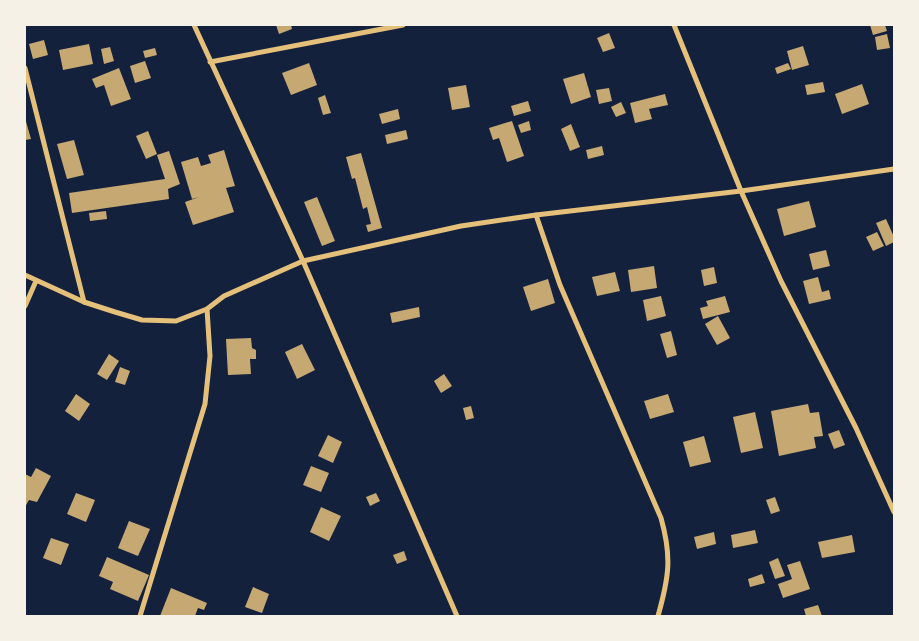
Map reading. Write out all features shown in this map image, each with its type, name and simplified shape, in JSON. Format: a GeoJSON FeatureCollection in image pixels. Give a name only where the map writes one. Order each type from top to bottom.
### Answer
{"type":"FeatureCollection","features":[{"type":"Feature","properties":{"kind":"street"},"geometry":{"type":"LineString","coordinates":[[194,25],[303,260],[457,616]]}},
{"type":"Feature","properties":{"kind":"street"},"geometry":{"type":"LineString","coordinates":[[210,62],[403,25]]}},
{"type":"Feature","properties":{"kind":"street"},"geometry":{"type":"LineString","coordinates":[[674,25],[741,191],[781,281],[852,420],[894,512]]}},
{"type":"Feature","properties":{"kind":"street"},"geometry":{"type":"LineString","coordinates":[[25,68],[84,302]]}},
{"type":"Feature","properties":{"kind":"street"},"geometry":{"type":"LineString","coordinates":[[25,275],[84,302],[142,320],[176,321],[207,309],[224,296],[303,260],[461,226],[536,215],[741,191],[894,169]]}},
{"type":"Feature","properties":{"kind":"street"},"geometry":{"type":"LineString","coordinates":[[536,215],[560,285],[661,518],[666,536],[669,566],[667,586],[658,616]]}},
{"type":"Feature","properties":{"kind":"street"},"geometry":{"type":"LineString","coordinates":[[25,306],[36,281]]}},
{"type":"Feature","properties":{"kind":"street"},"geometry":{"type":"LineString","coordinates":[[140,616],[205,404],[210,356],[207,309]]}},
{"type":"Feature","properties":{"kind":"building"},"geometry":{"type":"Polygon","coordinates":[[[276,25],[291,25],[292,29],[279,34],[276,25]]]}},
{"type":"Feature","properties":{"kind":"building"},"geometry":{"type":"Polygon","coordinates":[[[870,25],[885,25],[887,31],[873,35],[870,25]]]}},
{"type":"Feature","properties":{"kind":"building"},"geometry":{"type":"Polygon","coordinates":[[[609,33],[615,48],[603,52],[597,38],[609,33]]]}},
{"type":"Feature","properties":{"kind":"building"},"geometry":{"type":"Polygon","coordinates":[[[887,34],[890,48],[877,50],[875,37],[887,34]]]}},
{"type":"Feature","properties":{"kind":"building"},"geometry":{"type":"Polygon","coordinates":[[[44,40],[48,55],[33,59],[29,44],[44,40]]]}},
{"type":"Feature","properties":{"kind":"building"},"geometry":{"type":"Polygon","coordinates":[[[89,44],[93,64],[63,70],[59,50],[89,44]]]}},
{"type":"Feature","properties":{"kind":"building"},"geometry":{"type":"Polygon","coordinates":[[[803,46],[809,65],[792,70],[787,51],[803,46]]]}},
{"type":"Feature","properties":{"kind":"building"},"geometry":{"type":"Polygon","coordinates":[[[110,47],[114,61],[104,64],[101,49],[110,47]]]}},
{"type":"Feature","properties":{"kind":"building"},"geometry":{"type":"Polygon","coordinates":[[[155,48],[157,55],[145,58],[143,51],[155,48]]]}},
{"type":"Feature","properties":{"kind":"building"},"geometry":{"type":"Polygon","coordinates":[[[145,61],[151,78],[135,83],[130,66],[145,61]]]}},
{"type":"Feature","properties":{"kind":"building"},"geometry":{"type":"Polygon","coordinates":[[[309,63],[317,85],[291,95],[282,73],[309,63]]]}},
{"type":"Feature","properties":{"kind":"building"},"geometry":{"type":"Polygon","coordinates":[[[788,63],[791,69],[777,74],[775,68],[788,63]]]}},
{"type":"Feature","properties":{"kind":"building"},"geometry":{"type":"Polygon","coordinates":[[[119,68],[131,99],[111,106],[104,85],[96,88],[92,79],[119,68]]]}},
{"type":"Feature","properties":{"kind":"building"},"geometry":{"type":"Polygon","coordinates":[[[584,73],[591,97],[571,104],[563,79],[584,73]]]}},
{"type":"Feature","properties":{"kind":"building"},"geometry":{"type":"Polygon","coordinates":[[[823,82],[825,92],[807,95],[805,85],[823,82]]]}},
{"type":"Feature","properties":{"kind":"building"},"geometry":{"type":"Polygon","coordinates":[[[862,84],[869,104],[842,114],[835,94],[862,84]]]}},
{"type":"Feature","properties":{"kind":"building"},"geometry":{"type":"Polygon","coordinates":[[[466,85],[470,107],[452,110],[448,88],[466,85]]]}},
{"type":"Feature","properties":{"kind":"building"},"geometry":{"type":"Polygon","coordinates":[[[609,88],[612,101],[599,104],[596,90],[609,88]]]}},
{"type":"Feature","properties":{"kind":"building"},"geometry":{"type":"Polygon","coordinates":[[[665,94],[668,105],[649,109],[652,119],[635,123],[630,103],[665,94]]]}},
{"type":"Feature","properties":{"kind":"building"},"geometry":{"type":"Polygon","coordinates":[[[325,95],[331,113],[323,115],[318,98],[325,95]]]}},
{"type":"Feature","properties":{"kind":"building"},"geometry":{"type":"Polygon","coordinates":[[[528,101],[531,111],[514,116],[511,106],[528,101]]]}},
{"type":"Feature","properties":{"kind":"building"},"geometry":{"type":"Polygon","coordinates":[[[621,102],[626,113],[616,117],[611,107],[621,102]]]}},
{"type":"Feature","properties":{"kind":"building"},"geometry":{"type":"Polygon","coordinates":[[[398,109],[400,119],[382,124],[379,114],[398,109]]]}},
{"type":"Feature","properties":{"kind":"building"},"geometry":{"type":"Polygon","coordinates":[[[25,118],[31,139],[25,140],[25,118]]]}},
{"type":"Feature","properties":{"kind":"building"},"geometry":{"type":"Polygon","coordinates":[[[512,121],[524,156],[507,162],[499,138],[493,140],[489,128],[512,121]]]}},
{"type":"Feature","properties":{"kind":"building"},"geometry":{"type":"Polygon","coordinates":[[[529,121],[531,130],[521,133],[518,125],[529,121]]]}},
{"type":"Feature","properties":{"kind":"building"},"geometry":{"type":"Polygon","coordinates":[[[571,124],[580,147],[570,151],[561,129],[571,124]]]}},
{"type":"Feature","properties":{"kind":"building"},"geometry":{"type":"Polygon","coordinates":[[[406,130],[408,139],[387,144],[385,135],[406,130]]]}},
{"type":"Feature","properties":{"kind":"building"},"geometry":{"type":"Polygon","coordinates":[[[148,131],[157,154],[146,159],[136,136],[148,131]]]}},
{"type":"Feature","properties":{"kind":"building"},"geometry":{"type":"Polygon","coordinates":[[[74,140],[84,175],[67,179],[57,144],[74,140]]]}},
{"type":"Feature","properties":{"kind":"building"},"geometry":{"type":"Polygon","coordinates":[[[602,146],[604,155],[588,159],[586,150],[602,146]]]}},
{"type":"Feature","properties":{"kind":"building"},"geometry":{"type":"Polygon","coordinates":[[[224,150],[235,186],[226,188],[234,212],[193,225],[185,202],[199,197],[192,199],[181,162],[198,157],[201,166],[211,163],[208,155],[224,150]]]}},
{"type":"Feature","properties":{"kind":"building"},"geometry":{"type":"Polygon","coordinates":[[[169,151],[180,184],[168,189],[169,199],[72,213],[69,193],[165,179],[157,155],[169,151]]]}},
{"type":"Feature","properties":{"kind":"building"},"geometry":{"type":"Polygon","coordinates":[[[361,153],[382,228],[368,232],[366,225],[371,224],[367,207],[363,209],[355,178],[352,179],[346,157],[361,153]]]}},
{"type":"Feature","properties":{"kind":"building"},"geometry":{"type":"Polygon","coordinates":[[[317,197],[335,241],[322,246],[304,202],[317,197]]]}},
{"type":"Feature","properties":{"kind":"building"},"geometry":{"type":"Polygon","coordinates":[[[809,201],[816,227],[784,236],[777,209],[809,201]]]}},
{"type":"Feature","properties":{"kind":"building"},"geometry":{"type":"Polygon","coordinates":[[[106,211],[107,219],[90,221],[89,213],[106,211]]]}},
{"type":"Feature","properties":{"kind":"building"},"geometry":{"type":"Polygon","coordinates":[[[886,219],[894,237],[894,242],[886,246],[876,223],[886,219]]]}},
{"type":"Feature","properties":{"kind":"building"},"geometry":{"type":"Polygon","coordinates":[[[877,232],[884,246],[873,251],[866,237],[877,232]]]}},
{"type":"Feature","properties":{"kind":"building"},"geometry":{"type":"Polygon","coordinates":[[[826,250],[830,266],[813,270],[809,254],[826,250]]]}},
{"type":"Feature","properties":{"kind":"building"},"geometry":{"type":"Polygon","coordinates":[[[654,266],[657,288],[631,292],[628,270],[654,266]]]}},
{"type":"Feature","properties":{"kind":"building"},"geometry":{"type":"Polygon","coordinates":[[[714,267],[717,283],[704,286],[701,270],[714,267]]]}},
{"type":"Feature","properties":{"kind":"building"},"geometry":{"type":"Polygon","coordinates":[[[615,272],[620,291],[597,296],[592,277],[615,272]]]}},
{"type":"Feature","properties":{"kind":"building"},"geometry":{"type":"Polygon","coordinates":[[[818,277],[822,292],[829,290],[831,299],[809,304],[803,281],[818,277]]]}},
{"type":"Feature","properties":{"kind":"building"},"geometry":{"type":"Polygon","coordinates":[[[548,279],[555,303],[531,311],[523,287],[548,279]]]}},
{"type":"Feature","properties":{"kind":"building"},"geometry":{"type":"Polygon","coordinates":[[[661,296],[666,316],[647,321],[643,300],[661,296]]]}},
{"type":"Feature","properties":{"kind":"building"},"geometry":{"type":"Polygon","coordinates":[[[725,296],[730,312],[703,319],[700,308],[708,306],[706,301],[725,296]]]}},
{"type":"Feature","properties":{"kind":"building"},"geometry":{"type":"Polygon","coordinates":[[[419,307],[420,317],[392,323],[390,313],[419,307]]]}},
{"type":"Feature","properties":{"kind":"building"},"geometry":{"type":"Polygon","coordinates":[[[718,316],[730,338],[717,345],[705,324],[718,316]]]}},
{"type":"Feature","properties":{"kind":"building"},"geometry":{"type":"Polygon","coordinates":[[[671,331],[677,355],[667,358],[660,334],[671,331]]]}},
{"type":"Feature","properties":{"kind":"building"},"geometry":{"type":"Polygon","coordinates":[[[251,338],[252,348],[256,350],[256,359],[250,359],[251,374],[228,375],[226,339],[251,338]]]}},
{"type":"Feature","properties":{"kind":"building"},"geometry":{"type":"Polygon","coordinates":[[[302,344],[315,370],[297,379],[285,352],[302,344]]]}},
{"type":"Feature","properties":{"kind":"building"},"geometry":{"type":"Polygon","coordinates":[[[109,354],[119,361],[107,380],[97,374],[109,354]]]}},
{"type":"Feature","properties":{"kind":"building"},"geometry":{"type":"Polygon","coordinates":[[[120,367],[130,371],[125,385],[115,382],[120,367]]]}},
{"type":"Feature","properties":{"kind":"building"},"geometry":{"type":"Polygon","coordinates":[[[444,374],[452,386],[441,393],[434,381],[444,374]]]}},
{"type":"Feature","properties":{"kind":"building"},"geometry":{"type":"Polygon","coordinates":[[[76,394],[90,404],[79,421],[65,411],[76,394]]]}},
{"type":"Feature","properties":{"kind":"building"},"geometry":{"type":"Polygon","coordinates":[[[668,394],[674,412],[650,419],[644,401],[668,394]]]}},
{"type":"Feature","properties":{"kind":"building"},"geometry":{"type":"Polygon","coordinates":[[[808,404],[810,413],[819,412],[823,436],[814,437],[816,448],[779,456],[771,411],[808,404]]]}},
{"type":"Feature","properties":{"kind":"building"},"geometry":{"type":"Polygon","coordinates":[[[471,406],[474,418],[466,420],[463,408],[471,406]]]}},
{"type":"Feature","properties":{"kind":"building"},"geometry":{"type":"Polygon","coordinates":[[[755,412],[763,448],[741,453],[733,417],[755,412]]]}},
{"type":"Feature","properties":{"kind":"building"},"geometry":{"type":"Polygon","coordinates":[[[839,430],[845,445],[834,449],[828,434],[839,430]]]}},
{"type":"Feature","properties":{"kind":"building"},"geometry":{"type":"Polygon","coordinates":[[[328,435],[342,442],[333,463],[318,456],[328,435]]]}},
{"type":"Feature","properties":{"kind":"building"},"geometry":{"type":"Polygon","coordinates":[[[704,436],[711,462],[690,467],[683,442],[704,436]]]}},
{"type":"Feature","properties":{"kind":"building"},"geometry":{"type":"Polygon","coordinates":[[[311,466],[329,473],[321,492],[303,485],[311,466]]]}},
{"type":"Feature","properties":{"kind":"building"},"geometry":{"type":"Polygon","coordinates":[[[36,468],[51,476],[37,502],[29,500],[25,507],[25,474],[31,477],[36,468]]]}},
{"type":"Feature","properties":{"kind":"building"},"geometry":{"type":"Polygon","coordinates":[[[76,493],[95,500],[86,522],[67,514],[76,493]]]}},
{"type":"Feature","properties":{"kind":"building"},"geometry":{"type":"Polygon","coordinates":[[[376,493],[380,501],[370,506],[366,497],[376,493]]]}},
{"type":"Feature","properties":{"kind":"building"},"geometry":{"type":"Polygon","coordinates":[[[775,497],[780,511],[771,514],[766,500],[775,497]]]}},
{"type":"Feature","properties":{"kind":"building"},"geometry":{"type":"Polygon","coordinates":[[[321,507],[341,516],[329,541],[310,532],[321,507]]]}},
{"type":"Feature","properties":{"kind":"building"},"geometry":{"type":"Polygon","coordinates":[[[129,521],[150,529],[138,556],[118,548],[129,521]]]}},
{"type":"Feature","properties":{"kind":"building"},"geometry":{"type":"Polygon","coordinates":[[[755,530],[758,543],[733,548],[731,535],[755,530]]]}},
{"type":"Feature","properties":{"kind":"building"},"geometry":{"type":"Polygon","coordinates":[[[714,532],[716,544],[697,549],[694,537],[714,532]]]}},
{"type":"Feature","properties":{"kind":"building"},"geometry":{"type":"Polygon","coordinates":[[[852,535],[855,552],[822,558],[818,542],[852,535]]]}},
{"type":"Feature","properties":{"kind":"building"},"geometry":{"type":"Polygon","coordinates":[[[51,538],[69,544],[61,565],[43,558],[51,538]]]}},
{"type":"Feature","properties":{"kind":"building"},"geometry":{"type":"Polygon","coordinates":[[[404,551],[407,560],[397,564],[393,555],[404,551]]]}},
{"type":"Feature","properties":{"kind":"building"},"geometry":{"type":"Polygon","coordinates":[[[107,557],[149,575],[138,601],[110,589],[113,582],[99,576],[107,557]]]}},
{"type":"Feature","properties":{"kind":"building"},"geometry":{"type":"Polygon","coordinates":[[[778,558],[785,576],[775,579],[769,562],[778,558]]]}},
{"type":"Feature","properties":{"kind":"building"},"geometry":{"type":"Polygon","coordinates":[[[800,561],[810,589],[783,598],[778,584],[792,579],[787,565],[800,561]]]}},
{"type":"Feature","properties":{"kind":"building"},"geometry":{"type":"Polygon","coordinates":[[[762,574],[765,583],[750,587],[748,579],[762,574]]]}},
{"type":"Feature","properties":{"kind":"building"},"geometry":{"type":"Polygon","coordinates":[[[253,587],[269,594],[262,613],[245,607],[253,587]]]}},
{"type":"Feature","properties":{"kind":"building"},"geometry":{"type":"Polygon","coordinates":[[[171,588],[207,603],[204,610],[198,608],[195,616],[160,616],[171,588]]]}},
{"type":"Feature","properties":{"kind":"building"},"geometry":{"type":"Polygon","coordinates":[[[818,605],[822,616],[806,616],[804,609],[818,605]]]}}]}
